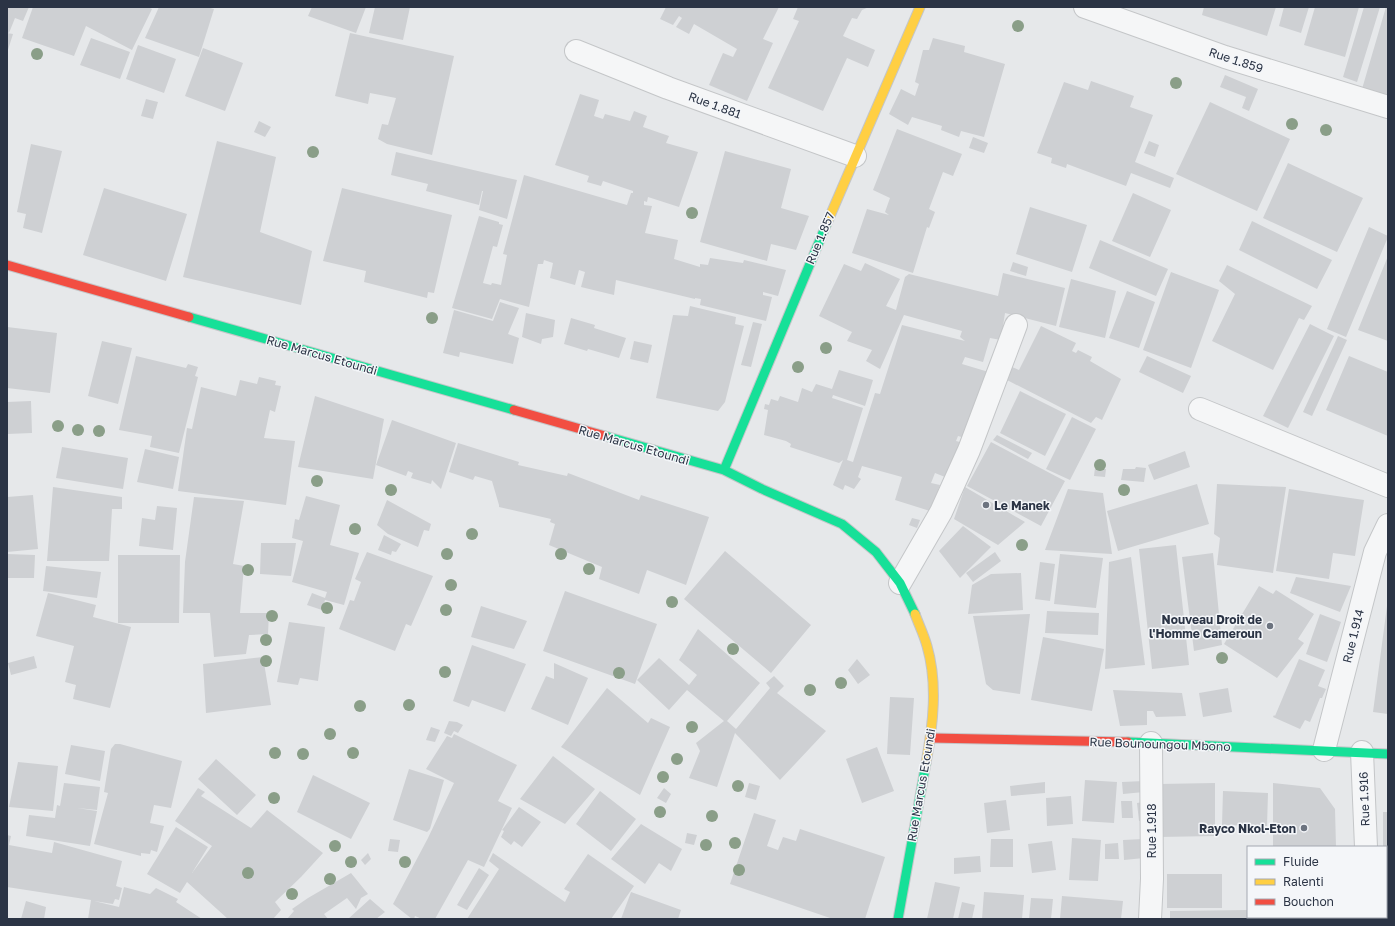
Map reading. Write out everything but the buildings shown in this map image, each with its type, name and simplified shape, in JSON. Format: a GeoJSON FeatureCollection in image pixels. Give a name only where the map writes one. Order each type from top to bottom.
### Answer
{"type":"FeatureCollection","features":[{"type":"Feature","properties":{"kind":"street","name":"Rue 1.857"},"geometry":{"type":"LineString","coordinates":[[724,470],[780,332],[920,7]]}},
{"type":"Feature","properties":{"kind":"street","name":"Rue 1.859"},"geometry":{"type":"LineString","coordinates":[[1085,7],[1225,57],[1388,107]]}},
{"type":"Feature","properties":{"kind":"street","name":"Rue 1.881"},"geometry":{"type":"LineString","coordinates":[[576,51],[668,88],[855,156]]}},
{"type":"Feature","properties":{"kind":"street","name":"Rue Marcus Etoundi"},"geometry":{"type":"LineString","coordinates":[[7,265],[724,470],[762,489],[842,524],[876,552],[900,583],[912,606],[927,647],[934,690],[931,738],[898,919]]}},
{"type":"Feature","properties":{"kind":"street"},"geometry":{"type":"LineString","coordinates":[[900,583],[941,512],[968,450],[1016,325]]}},
{"type":"Feature","properties":{"kind":"street"},"geometry":{"type":"LineString","coordinates":[[1200,409],[1388,486]]}},
{"type":"Feature","properties":{"kind":"street","name":"Rue 1.914"},"geometry":{"type":"LineString","coordinates":[[1324,750],[1375,552],[1388,525]]}},
{"type":"Feature","properties":{"kind":"street","name":"Rue Bounoungou Mbono"},"geometry":{"type":"LineString","coordinates":[[931,738],[1151,743],[1388,754]]}},
{"type":"Feature","properties":{"kind":"street","name":"Rue 1.918"},"geometry":{"type":"LineString","coordinates":[[1150,919],[1152,879],[1151,743]]}},
{"type":"Feature","properties":{"kind":"street","name":"Rue 1.916"},"geometry":{"type":"LineString","coordinates":[[1362,752],[1366,846]]}},
{"type":"Feature","properties":{"kind":"traffic: fast"},"geometry":{"type":"LineString","coordinates":[[724,470],[827,223]]}},
{"type":"Feature","properties":{"kind":"traffic: fast"},"geometry":{"type":"LineString","coordinates":[[189,317],[514,410]]}},
{"type":"Feature","properties":{"kind":"traffic: fast"},"geometry":{"type":"LineString","coordinates":[[605,436],[724,470],[762,489],[842,524],[876,552],[900,583],[915,614]]}},
{"type":"Feature","properties":{"kind":"traffic: fast"},"geometry":{"type":"LineString","coordinates":[[1128,742],[1388,754]]}},
{"type":"Feature","properties":{"kind":"traffic: fast"},"geometry":{"type":"LineString","coordinates":[[898,919],[926,763]]}},
{"type":"Feature","properties":{"kind":"traffic: slow"},"geometry":{"type":"LineString","coordinates":[[827,223],[920,7]]}},
{"type":"Feature","properties":{"kind":"traffic: slow"},"geometry":{"type":"LineString","coordinates":[[915,614],[927,646],[932,675],[933,704],[931,734],[926,763]]}},
{"type":"Feature","properties":{"kind":"traffic: jam"},"geometry":{"type":"LineString","coordinates":[[7,265],[189,317]]}},
{"type":"Feature","properties":{"kind":"traffic: jam"},"geometry":{"type":"LineString","coordinates":[[514,410],[605,436]]}},
{"type":"Feature","properties":{"kind":"traffic: jam"},"geometry":{"type":"LineString","coordinates":[[931,738],[1128,742]]}},
{"type":"Feature","properties":{"kind":"place","name":"Le Manek"},"geometry":{"type":"Point","coordinates":[986,505]}},
{"type":"Feature","properties":{"kind":"place","name":"Nouveau Droit de l'Homme Cameroun"},"geometry":{"type":"Point","coordinates":[1270,626]}},
{"type":"Feature","properties":{"kind":"place","name":"Rayco Nkol-Eton"},"geometry":{"type":"Point","coordinates":[1304,828]}}]}
